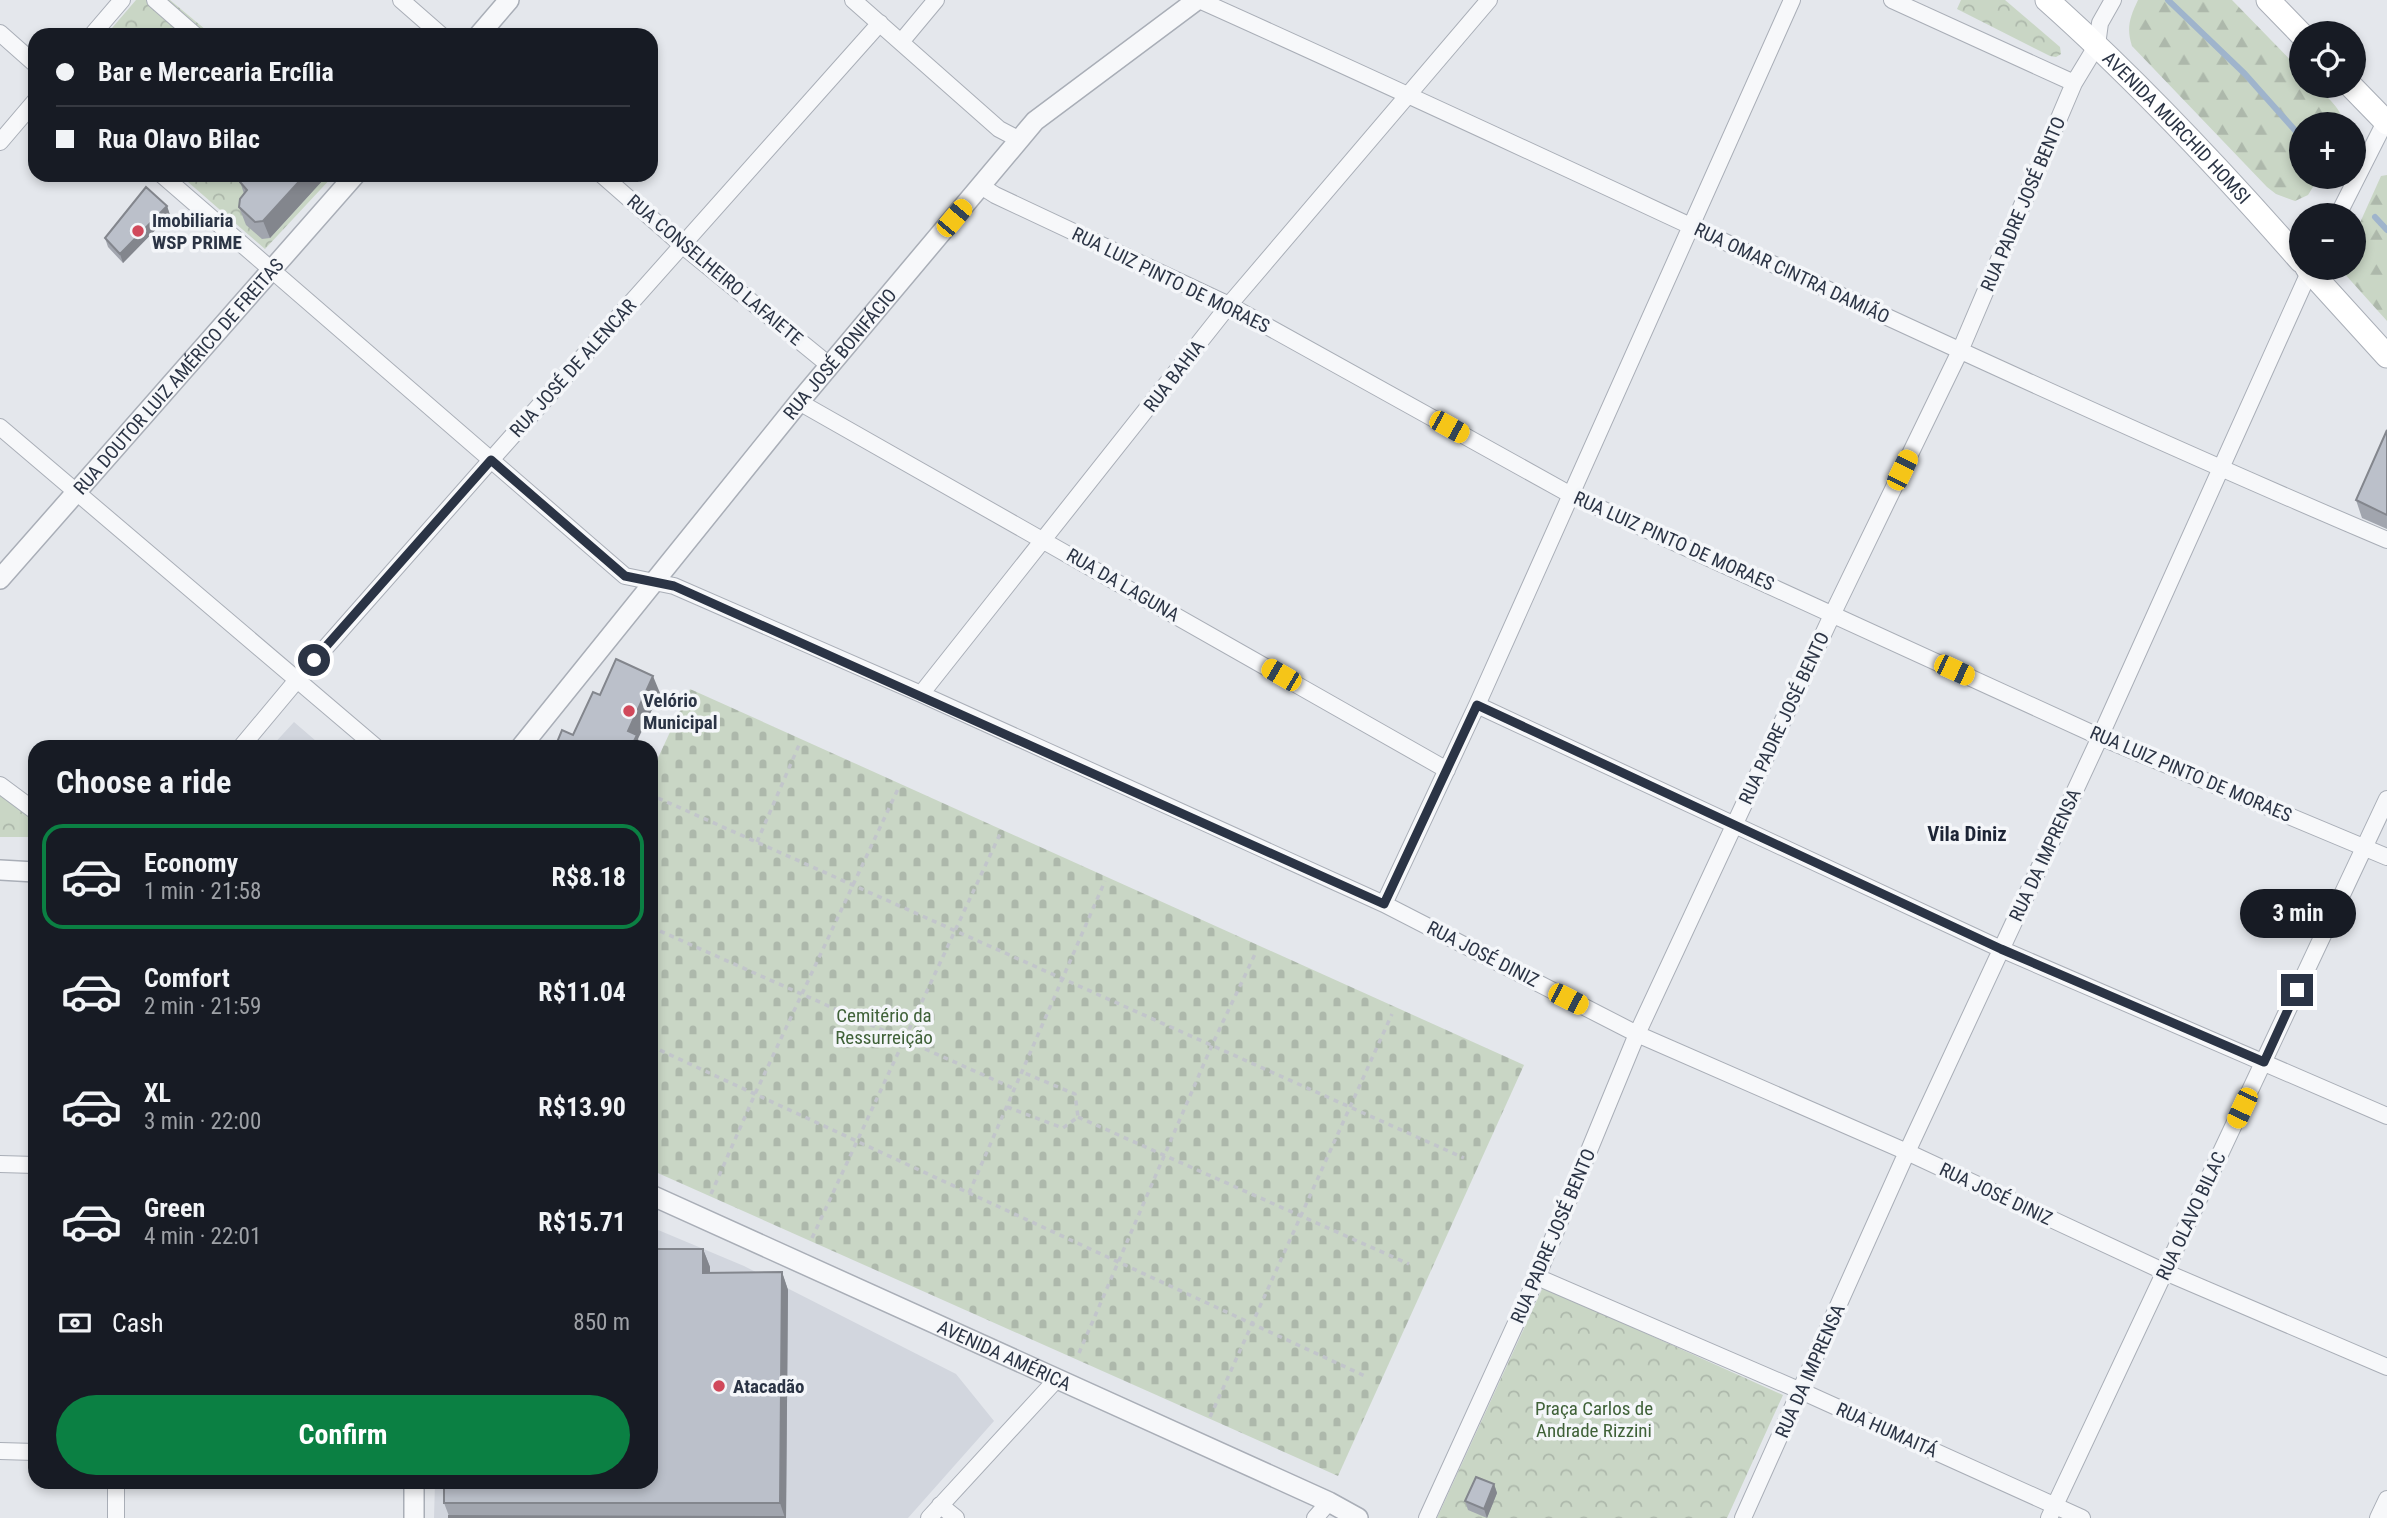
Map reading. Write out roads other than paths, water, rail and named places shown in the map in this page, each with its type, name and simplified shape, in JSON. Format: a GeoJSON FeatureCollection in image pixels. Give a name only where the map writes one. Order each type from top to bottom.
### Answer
{"type":"FeatureCollection","features":[{"type":"Feature","properties":{"kind":"main road","name":"AVENIDA MURCHID HOMSI"},"geometry":{"type":"LineString","coordinates":[[2047,0],[2097,44],[2240,191],[2289,247]]}},
{"type":"Feature","properties":{"kind":"main road"},"geometry":{"type":"LineString","coordinates":[[2269,0],[2289,21]]}},
{"type":"Feature","properties":{"kind":"main road"},"geometry":{"type":"LineString","coordinates":[[2363,98],[2387,121]]}},
{"type":"Feature","properties":{"kind":"main road","name":"AVENIDA MURCHID HOMSI"},"geometry":{"type":"LineString","coordinates":[[2319,280],[2387,356]]}},
{"type":"Feature","properties":{"kind":"street"},"geometry":{"type":"LineString","coordinates":[[98,28],[122,0]]}},
{"type":"Feature","properties":{"kind":"street"},"geometry":{"type":"LineString","coordinates":[[155,0],[187,28]]}},
{"type":"Feature","properties":{"kind":"street"},"geometry":{"type":"LineString","coordinates":[[401,0],[433,28]]}},
{"type":"Feature","properties":{"kind":"street"},"geometry":{"type":"LineString","coordinates":[[484,28],[509,0]]}},
{"type":"Feature","properties":{"kind":"street"},"geometry":{"type":"LineString","coordinates":[[853,0],[999,129],[1020,140]]}},
{"type":"Feature","properties":{"kind":"street"},"geometry":{"type":"LineString","coordinates":[[901,41],[936,0]]}},
{"type":"Feature","properties":{"kind":"street","name":"RUA OMAR CINTRA DAMIÃO"},"geometry":{"type":"LineString","coordinates":[[1198,0],[1410,94],[1691,227],[2221,470],[2387,540]]}},
{"type":"Feature","properties":{"kind":"street","name":"RUA JOSÉ BONIFÁCIO"},"geometry":{"type":"LineString","coordinates":[[527,740],[799,402],[1035,121],[1198,0]]}},
{"type":"Feature","properties":{"kind":"street","name":"RUA BAHIA"},"geometry":{"type":"LineString","coordinates":[[921,694],[1229,305],[1489,0]]}},
{"type":"Feature","properties":{"kind":"street"},"geometry":{"type":"LineString","coordinates":[[1384,904],[1477,705],[1792,0]]}},
{"type":"Feature","properties":{"kind":"street"},"geometry":{"type":"LineString","coordinates":[[1892,0],[2074,83]]}},
{"type":"Feature","properties":{"kind":"street","name":"RUA PADRE JOSÉ BENTO"},"geometry":{"type":"LineString","coordinates":[[1427,1518],[1537,1277],[1637,1034],[1833,613],[1960,351],[2074,83],[2097,44],[2100,23],[2113,0]]}},
{"type":"Feature","properties":{"kind":"street","name":"RUA JOSÉ DE ALENCAR"},"geometry":{"type":"LineString","coordinates":[[247,740],[491,460],[880,23]]}},
{"type":"Feature","properties":{"kind":"street"},"geometry":{"type":"LineString","coordinates":[[0,33],[28,58]]}},
{"type":"Feature","properties":{"kind":"street"},"geometry":{"type":"LineString","coordinates":[[0,142],[28,109]]}},
{"type":"Feature","properties":{"kind":"street"},"geometry":{"type":"LineString","coordinates":[[2343,203],[2387,121]]}},
{"type":"Feature","properties":{"kind":"street","name":"RUA JOSÉ DINIZ"},"geometry":{"type":"LineString","coordinates":[[170,182],[625,576],[674,586],[921,694],[1384,904],[1637,1034],[1908,1152],[2165,1272],[2387,1367]]}},
{"type":"Feature","properties":{"kind":"street","name":"RUA DOUTOR LUIZ AMÉRICO DE FREITAS"},"geometry":{"type":"LineString","coordinates":[[0,579],[349,182]]}},
{"type":"Feature","properties":{"kind":"street","name":"RUA CONSELHEIRO LAFAIETE"},"geometry":{"type":"LineString","coordinates":[[610,182],[683,246],[830,365]]}},
{"type":"Feature","properties":{"kind":"street","name":"RUA LUIZ PINTO DE MORAES"},"geometry":{"type":"LineString","coordinates":[[981,186],[1229,305],[1571,495],[2100,737],[2387,857]]}},
{"type":"Feature","properties":{"kind":"street","name":"RUA DA IMPRENSA"},"geometry":{"type":"LineString","coordinates":[[1743,1518],[2221,470],[2301,280]]}},
{"type":"Feature","properties":{"kind":"street","name":"RUA DA LAGUNA"},"geometry":{"type":"LineString","coordinates":[[799,402],[1447,770]]}},
{"type":"Feature","properties":{"kind":"street"},"geometry":{"type":"LineString","coordinates":[[0,427],[368,740]]}},
{"type":"Feature","properties":{"kind":"street"},"geometry":{"type":"LineString","coordinates":[[1477,705],[2001,949],[2387,1116]]}},
{"type":"Feature","properties":{"kind":"street"},"geometry":{"type":"LineString","coordinates":[[0,785],[28,806]]}},
{"type":"Feature","properties":{"kind":"street","name":"RUA OLAVO BILAC"},"geometry":{"type":"LineString","coordinates":[[2052,1512],[2387,799]]}},
{"type":"Feature","properties":{"kind":"street"},"geometry":{"type":"LineString","coordinates":[[0,870],[28,872]]}},
{"type":"Feature","properties":{"kind":"street"},"geometry":{"type":"LineString","coordinates":[[0,1164],[28,1165]]}},
{"type":"Feature","properties":{"kind":"street","name":"AVENIDA AMÉRICA"},"geometry":{"type":"LineString","coordinates":[[658,1198],[1329,1502],[1358,1518]]}},
{"type":"Feature","properties":{"kind":"street","name":"RUA HUMAITÁ"},"geometry":{"type":"LineString","coordinates":[[1537,1277],[1801,1391],[2052,1512],[2082,1518]]}},
{"type":"Feature","properties":{"kind":"street"},"geometry":{"type":"LineString","coordinates":[[929,1518],[1056,1380]]}},
{"type":"Feature","properties":{"kind":"street"},"geometry":{"type":"LineString","coordinates":[[0,1451],[28,1452]]}},
{"type":"Feature","properties":{"kind":"street"},"geometry":{"type":"LineString","coordinates":[[116,1489],[116,1518]]}},
{"type":"Feature","properties":{"kind":"street"},"geometry":{"type":"LineString","coordinates":[[414,1489],[414,1518]]}},
{"type":"Feature","properties":{"kind":"street"},"geometry":{"type":"LineString","coordinates":[[2378,1518],[2387,1499]]}},
{"type":"Feature","properties":{"kind":"street"},"geometry":{"type":"LineString","coordinates":[[1315,1518],[1329,1502]]}},
{"type":"Feature","properties":{"kind":"street"},"geometry":{"type":"LineString","coordinates":[[940,1505],[956,1518]]}},
{"type":"Feature","properties":{"kind":"waterway"},"geometry":{"type":"LineString","coordinates":[[2168,0],[2245,74],[2289,124]]}},
{"type":"Feature","properties":{"kind":"waterway"},"geometry":{"type":"LineString","coordinates":[[2375,217],[2387,230]]}},
{"type":"Feature","properties":{"kind":"place","name":"Imobiliaria WSP PRIME"},"geometry":{"type":"Point","coordinates":[138,231]}},
{"type":"Feature","properties":{"kind":"place","name":"Velório Municipal"},"geometry":{"type":"Point","coordinates":[629,711]}},
{"type":"Feature","properties":{"kind":"place","name":"Atacadão"},"geometry":{"type":"Point","coordinates":[719,1386]}},
{"type":"Feature","properties":{"kind":"district","name":"Vila Diniz"},"geometry":{"type":"Point","coordinates":[1967,834]}},
{"type":"Feature","properties":{"kind":"park label","name":"Cemitério da Ressurreição"},"geometry":{"type":"Point","coordinates":[884,1026]}},
{"type":"Feature","properties":{"kind":"park label","name":"Praça Carlos de Andrade Rizzini"},"geometry":{"type":"Point","coordinates":[1594,1419]}}]}
